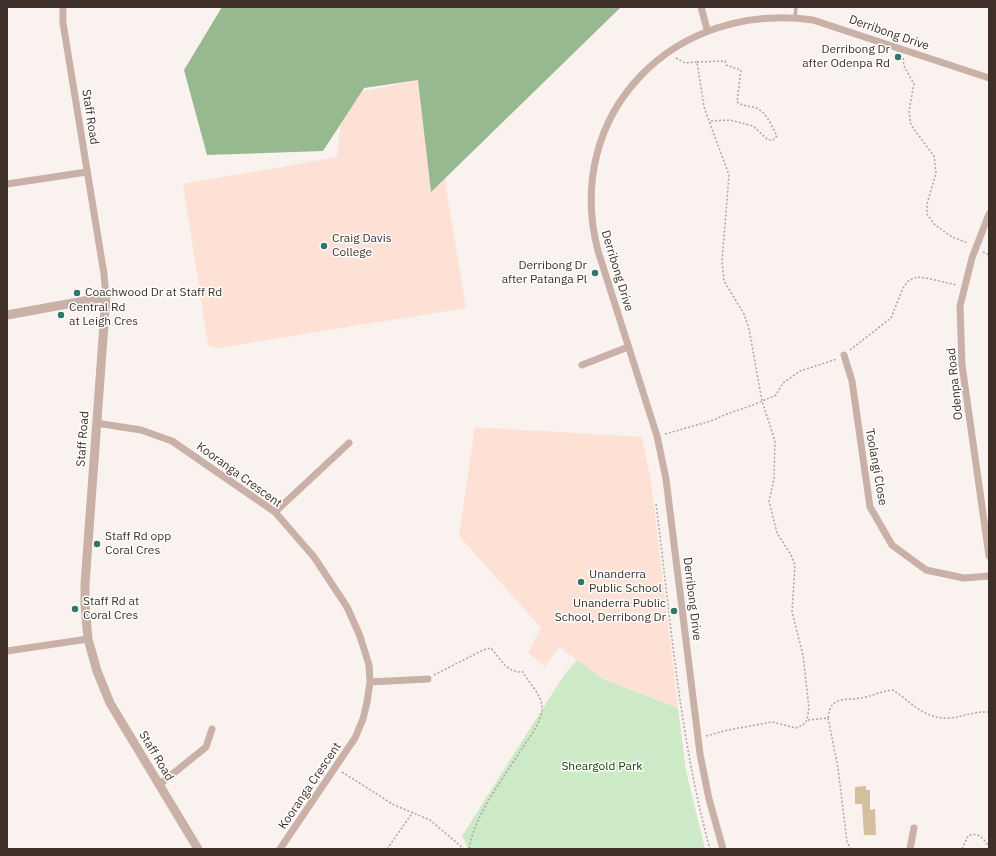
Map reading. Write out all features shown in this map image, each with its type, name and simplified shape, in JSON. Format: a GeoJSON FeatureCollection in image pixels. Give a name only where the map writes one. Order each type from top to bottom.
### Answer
{"type":"FeatureCollection","features":[{"type":"Feature","properties":{"kind":"street","name":"Staff Road"},"geometry":{"type":"LineString","coordinates":[[63,7],[63,23],[104,274],[106,298],[84,584],[84,606],[88,639],[97,672],[110,703],[198,849]]}},
{"type":"Feature","properties":{"kind":"street"},"geometry":{"type":"LineString","coordinates":[[701,7],[707,29]]}},
{"type":"Feature","properties":{"kind":"street","name":"Derribong Drive"},"geometry":{"type":"LineString","coordinates":[[723,849],[703,771],[666,478],[657,436],[595,240],[590,200],[592,172],[603,132],[619,104],[635,81],[668,50],[707,29],[720,24],[751,17],[795,16],[813,20],[851,31],[989,78]]}},
{"type":"Feature","properties":{"kind":"street"},"geometry":{"type":"LineString","coordinates":[[7,184],[87,172]]}},
{"type":"Feature","properties":{"kind":"street","name":"Odenpa Road"},"geometry":{"type":"LineString","coordinates":[[989,214],[976,246],[960,306],[962,365],[987,530],[989,556]]}},
{"type":"Feature","properties":{"kind":"street"},"geometry":{"type":"LineString","coordinates":[[7,315],[106,298]]}},
{"type":"Feature","properties":{"kind":"street"},"geometry":{"type":"LineString","coordinates":[[582,365],[628,346]]}},
{"type":"Feature","properties":{"kind":"street","name":"Toolangi Close"},"geometry":{"type":"LineString","coordinates":[[844,355],[852,381],[870,507],[892,545],[926,570],[964,578],[989,576]]}},
{"type":"Feature","properties":{"kind":"street","name":"Kooranga Crescent"},"geometry":{"type":"LineString","coordinates":[[96,423],[141,430],[172,441],[275,512],[314,557],[347,607],[360,636],[369,665],[370,682],[363,719],[355,738],[280,849]]}},
{"type":"Feature","properties":{"kind":"street"},"geometry":{"type":"LineString","coordinates":[[275,512],[349,443]]}},
{"type":"Feature","properties":{"kind":"street"},"geometry":{"type":"LineString","coordinates":[[7,651],[88,639]]}},
{"type":"Feature","properties":{"kind":"street"},"geometry":{"type":"LineString","coordinates":[[370,682],[428,679]]}},
{"type":"Feature","properties":{"kind":"street"},"geometry":{"type":"LineString","coordinates":[[159,785],[206,747],[212,729]]}},
{"type":"Feature","properties":{"kind":"street"},"geometry":{"type":"LineString","coordinates":[[910,849],[914,828]]}},
{"type":"Feature","properties":{"kind":"lane"},"geometry":{"type":"LineString","coordinates":[[795,16],[796,7]]}},
{"type":"Feature","properties":{"kind":"path"},"geometry":{"type":"LineString","coordinates":[[668,50],[674,57],[685,62],[724,61],[726,65],[741,70],[737,102],[744,107],[758,108],[765,116],[777,136],[773,140],[768,140],[753,126],[730,120],[708,121]]}},
{"type":"Feature","properties":{"kind":"path"},"geometry":{"type":"LineString","coordinates":[[904,50],[904,66],[914,84],[910,111],[911,125],[934,156],[936,173],[927,204],[927,214],[935,225],[952,237],[976,246]]}},
{"type":"Feature","properties":{"kind":"path"},"geometry":{"type":"LineString","coordinates":[[697,62],[704,107],[728,175],[722,261],[724,281],[744,314],[762,401],[775,441],[774,479],[769,501],[777,533],[791,555],[795,565],[792,612],[803,655],[808,708],[807,720],[803,725],[796,728],[772,722],[728,730],[698,738]]}},
{"type":"Feature","properties":{"kind":"path"},"geometry":{"type":"LineString","coordinates":[[657,436],[711,422],[776,395],[783,383],[794,374],[844,355],[891,318],[903,288],[908,281],[916,277],[965,287]]}},
{"type":"Feature","properties":{"kind":"path"},"geometry":{"type":"LineString","coordinates":[[656,504],[690,770],[710,849]]}},
{"type":"Feature","properties":{"kind":"path"},"geometry":{"type":"LineString","coordinates":[[428,679],[483,650],[491,648],[507,668],[515,672],[523,672],[542,705],[541,717],[478,818],[471,835],[468,849]]}},
{"type":"Feature","properties":{"kind":"path"},"geometry":{"type":"LineString","coordinates":[[851,849],[847,842],[838,768],[828,718],[829,711],[834,703],[846,698],[861,698],[882,691],[893,690],[911,705],[925,713],[935,716],[950,718],[978,711],[989,712]]}},
{"type":"Feature","properties":{"kind":"path"},"geometry":{"type":"LineString","coordinates":[[807,720],[828,718]]}},
{"type":"Feature","properties":{"kind":"path"},"geometry":{"type":"LineString","coordinates":[[335,767],[394,804],[430,820],[464,849]]}},
{"type":"Feature","properties":{"kind":"path"},"geometry":{"type":"LineString","coordinates":[[386,849],[413,812]]}},
{"type":"Feature","properties":{"kind":"path"},"geometry":{"type":"LineString","coordinates":[[962,849],[968,836],[974,833],[978,835],[989,847]]}},
{"type":"Feature","properties":{"kind":"shaded area","name":"Craig Davis College"},"geometry":{"type":"Polygon","coordinates":[[[428,78],[466,308],[218,348],[208,345],[183,184],[337,157],[344,95],[428,78]]]}},
{"type":"Feature","properties":{"kind":"shaded area","name":"Unanderra Public School"},"geometry":{"type":"Polygon","coordinates":[[[475,427],[642,437],[651,481],[678,708],[603,679],[559,647],[545,667],[528,653],[541,628],[459,536],[475,427]]]}},
{"type":"Feature","properties":{"kind":"green space"},"geometry":{"type":"Polygon","coordinates":[[[222,7],[621,7],[431,192],[418,80],[364,88],[323,151],[207,155],[184,70],[222,7]]]}},
{"type":"Feature","properties":{"kind":"green space","name":"Sheargold Park"},"geometry":{"type":"Polygon","coordinates":[[[577,660],[603,679],[678,708],[686,771],[705,849],[468,849],[462,836],[564,675],[577,660]]]}},
{"type":"Feature","properties":{"kind":"building"},"geometry":{"type":"Polygon","coordinates":[[[866,786],[866,790],[870,790],[870,810],[875,809],[876,835],[864,835],[862,804],[855,804],[855,787],[866,786]]]}},
{"type":"Feature","properties":{"kind":"place","name":"Derribong Dr after Odenpa Rd"},"geometry":{"type":"Point","coordinates":[898,57]}},
{"type":"Feature","properties":{"kind":"place","name":"Craig Davis College"},"geometry":{"type":"Point","coordinates":[324,246]}},
{"type":"Feature","properties":{"kind":"place","name":"Derribong Dr after Patanga Pl"},"geometry":{"type":"Point","coordinates":[595,273]}},
{"type":"Feature","properties":{"kind":"place","name":"Coachwood Dr at Staff Rd"},"geometry":{"type":"Point","coordinates":[77,293]}},
{"type":"Feature","properties":{"kind":"place","name":"Central Rd at Leigh Cres"},"geometry":{"type":"Point","coordinates":[61,315]}},
{"type":"Feature","properties":{"kind":"place","name":"Staff Rd opp Coral Cres"},"geometry":{"type":"Point","coordinates":[97,544]}},
{"type":"Feature","properties":{"kind":"place","name":"Unanderra Public School"},"geometry":{"type":"Point","coordinates":[581,582]}},
{"type":"Feature","properties":{"kind":"place","name":"Staff Rd at Coral Cres"},"geometry":{"type":"Point","coordinates":[75,609]}},
{"type":"Feature","properties":{"kind":"place","name":"Unanderra Public School, Derribong Dr"},"geometry":{"type":"Point","coordinates":[674,611]}}]}
